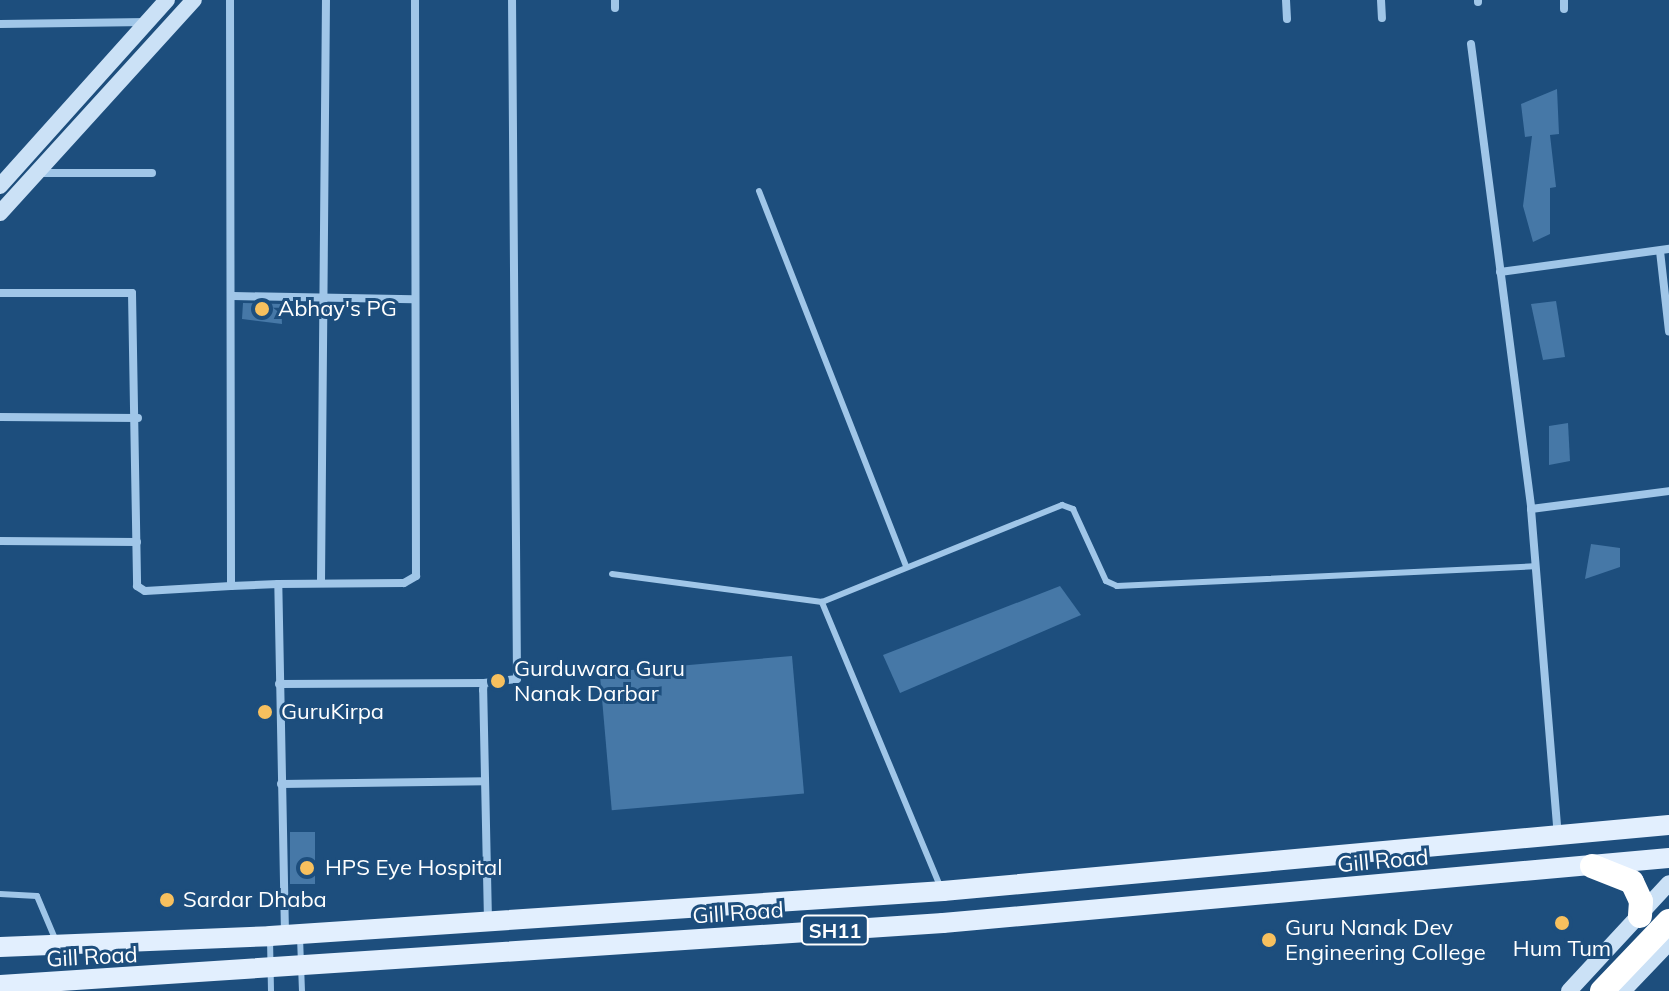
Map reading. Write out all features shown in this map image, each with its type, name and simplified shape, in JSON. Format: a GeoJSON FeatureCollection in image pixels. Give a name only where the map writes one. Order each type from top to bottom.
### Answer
{"type":"FeatureCollection","features":[{"type":"Feature","properties":{"kind":"highway"},"geometry":{"type":"LineString","coordinates":[[1592,866],[1632,882],[1641,901],[1640,916]]}},
{"type":"Feature","properties":{"kind":"highway"},"geometry":{"type":"LineString","coordinates":[[1602,991],[1669,921]]}},
{"type":"Feature","properties":{"kind":"main road","name":"Gill Road"},"geometry":{"type":"LineString","coordinates":[[0,947],[285,935],[943,891],[1669,825]]}},
{"type":"Feature","properties":{"kind":"main road","name":"Gill Road"},"geometry":{"type":"LineString","coordinates":[[0,985],[271,981],[302,969],[943,923],[1669,858]]}},
{"type":"Feature","properties":{"kind":"street"},"geometry":{"type":"LineString","coordinates":[[0,186],[167,0]]}},
{"type":"Feature","properties":{"kind":"street"},"geometry":{"type":"LineString","coordinates":[[0,213],[194,0]]}},
{"type":"Feature","properties":{"kind":"street"},"geometry":{"type":"LineString","coordinates":[[230,0],[233,296],[231,586]]}},
{"type":"Feature","properties":{"kind":"street"},"geometry":{"type":"LineString","coordinates":[[321,582],[328,297],[326,0]]}},
{"type":"Feature","properties":{"kind":"street"},"geometry":{"type":"LineString","coordinates":[[0,293],[132,293],[138,418],[137,542],[140,589],[321,582],[404,583],[416,576],[413,299],[415,0]]}},
{"type":"Feature","properties":{"kind":"street"},"geometry":{"type":"LineString","coordinates":[[279,684],[484,683],[517,679],[512,0]]}},
{"type":"Feature","properties":{"kind":"street"},"geometry":{"type":"LineString","coordinates":[[1286,0],[1287,19]]}},
{"type":"Feature","properties":{"kind":"street"},"geometry":{"type":"LineString","coordinates":[[1381,0],[1382,18]]}},
{"type":"Feature","properties":{"kind":"street"},"geometry":{"type":"LineString","coordinates":[[0,24],[148,22]]}},
{"type":"Feature","properties":{"kind":"street"},"geometry":{"type":"LineString","coordinates":[[1471,44],[1531,509],[1559,836]]}},
{"type":"Feature","properties":{"kind":"street"},"geometry":{"type":"LineString","coordinates":[[39,173],[152,173]]}},
{"type":"Feature","properties":{"kind":"street"},"geometry":{"type":"LineString","coordinates":[[1500,272],[1664,250],[1669,331]]}},
{"type":"Feature","properties":{"kind":"street"},"geometry":{"type":"LineString","coordinates":[[233,296],[413,299]]}},
{"type":"Feature","properties":{"kind":"street"},"geometry":{"type":"LineString","coordinates":[[0,417],[138,418]]}},
{"type":"Feature","properties":{"kind":"street"},"geometry":{"type":"LineString","coordinates":[[1531,509],[1669,491]]}},
{"type":"Feature","properties":{"kind":"street"},"geometry":{"type":"LineString","coordinates":[[0,541],[137,542]]}},
{"type":"Feature","properties":{"kind":"street"},"geometry":{"type":"LineString","coordinates":[[278,584],[285,935]]}},
{"type":"Feature","properties":{"kind":"street"},"geometry":{"type":"LineString","coordinates":[[484,683],[488,921]]}},
{"type":"Feature","properties":{"kind":"street"},"geometry":{"type":"LineString","coordinates":[[281,784],[485,781]]}},
{"type":"Feature","properties":{"kind":"street"},"geometry":{"type":"LineString","coordinates":[[1569,991],[1669,883]]}},
{"type":"Feature","properties":{"kind":"street"},"geometry":{"type":"LineString","coordinates":[[1623,991],[1669,943]]}},
{"type":"Feature","properties":{"kind":"lane"},"geometry":{"type":"LineString","coordinates":[[759,191],[906,566]]}},
{"type":"Feature","properties":{"kind":"lane"},"geometry":{"type":"LineString","coordinates":[[612,574],[822,602],[906,566],[1068,505],[1106,581],[1117,586],[1534,566]]}},
{"type":"Feature","properties":{"kind":"lane"},"geometry":{"type":"LineString","coordinates":[[822,602],[943,891]]}},
{"type":"Feature","properties":{"kind":"lane"},"geometry":{"type":"LineString","coordinates":[[0,894],[37,896],[58,944]]}},
{"type":"Feature","properties":{"kind":"lane"},"geometry":{"type":"LineString","coordinates":[[285,935],[302,969],[302,991]]}},
{"type":"Feature","properties":{"kind":"lane"},"geometry":{"type":"LineString","coordinates":[[271,981],[285,935]]}},
{"type":"Feature","properties":{"kind":"building"},"geometry":{"type":"Polygon","coordinates":[[[1557,89],[1559,134],[1550,135],[1556,187],[1550,188],[1550,234],[1533,242],[1523,206],[1532,136],[1525,137],[1521,104],[1557,89]]]}},
{"type":"Feature","properties":{"kind":"building"},"geometry":{"type":"Polygon","coordinates":[[[1556,301],[1565,357],[1543,360],[1531,304],[1556,301]]]}},
{"type":"Feature","properties":{"kind":"building","name":"Abhay's PG"},"geometry":{"type":"Polygon","coordinates":[[[243,303],[281,304],[282,324],[242,319],[243,303]]]}},
{"type":"Feature","properties":{"kind":"building"},"geometry":{"type":"Polygon","coordinates":[[[1568,423],[1570,461],[1549,465],[1549,426],[1568,423]]]}},
{"type":"Feature","properties":{"kind":"building"},"geometry":{"type":"Polygon","coordinates":[[[1591,544],[1620,548],[1620,567],[1585,579],[1591,544]]]}},
{"type":"Feature","properties":{"kind":"building"},"geometry":{"type":"Polygon","coordinates":[[[1060,586],[1081,615],[900,693],[883,655],[1060,586]]]}},
{"type":"Feature","properties":{"kind":"building"},"geometry":{"type":"Polygon","coordinates":[[[792,656],[804,793],[612,810],[600,673],[792,656]]]}},
{"type":"Feature","properties":{"kind":"building"},"geometry":{"type":"Polygon","coordinates":[[[290,832],[315,832],[315,884],[290,884],[290,832]]]}},
{"type":"Feature","properties":{"kind":"place","name":"Abhay's PG"},"geometry":{"type":"Point","coordinates":[262,309]}},
{"type":"Feature","properties":{"kind":"place","name":"Gurduwara Guru Nanak Darbar"},"geometry":{"type":"Point","coordinates":[498,681]}},
{"type":"Feature","properties":{"kind":"place","name":"GuruKirpa"},"geometry":{"type":"Point","coordinates":[265,712]}},
{"type":"Feature","properties":{"kind":"place","name":"HPS Eye Hospital"},"geometry":{"type":"Point","coordinates":[307,868]}},
{"type":"Feature","properties":{"kind":"place","name":"Sardar Dhaba"},"geometry":{"type":"Point","coordinates":[167,900]}},
{"type":"Feature","properties":{"kind":"place","name":"Hum Tum"},"geometry":{"type":"Point","coordinates":[1562,923]}},
{"type":"Feature","properties":{"kind":"place","name":"Guru Nanak Dev Engineering College"},"geometry":{"type":"Point","coordinates":[1269,940]}}]}
